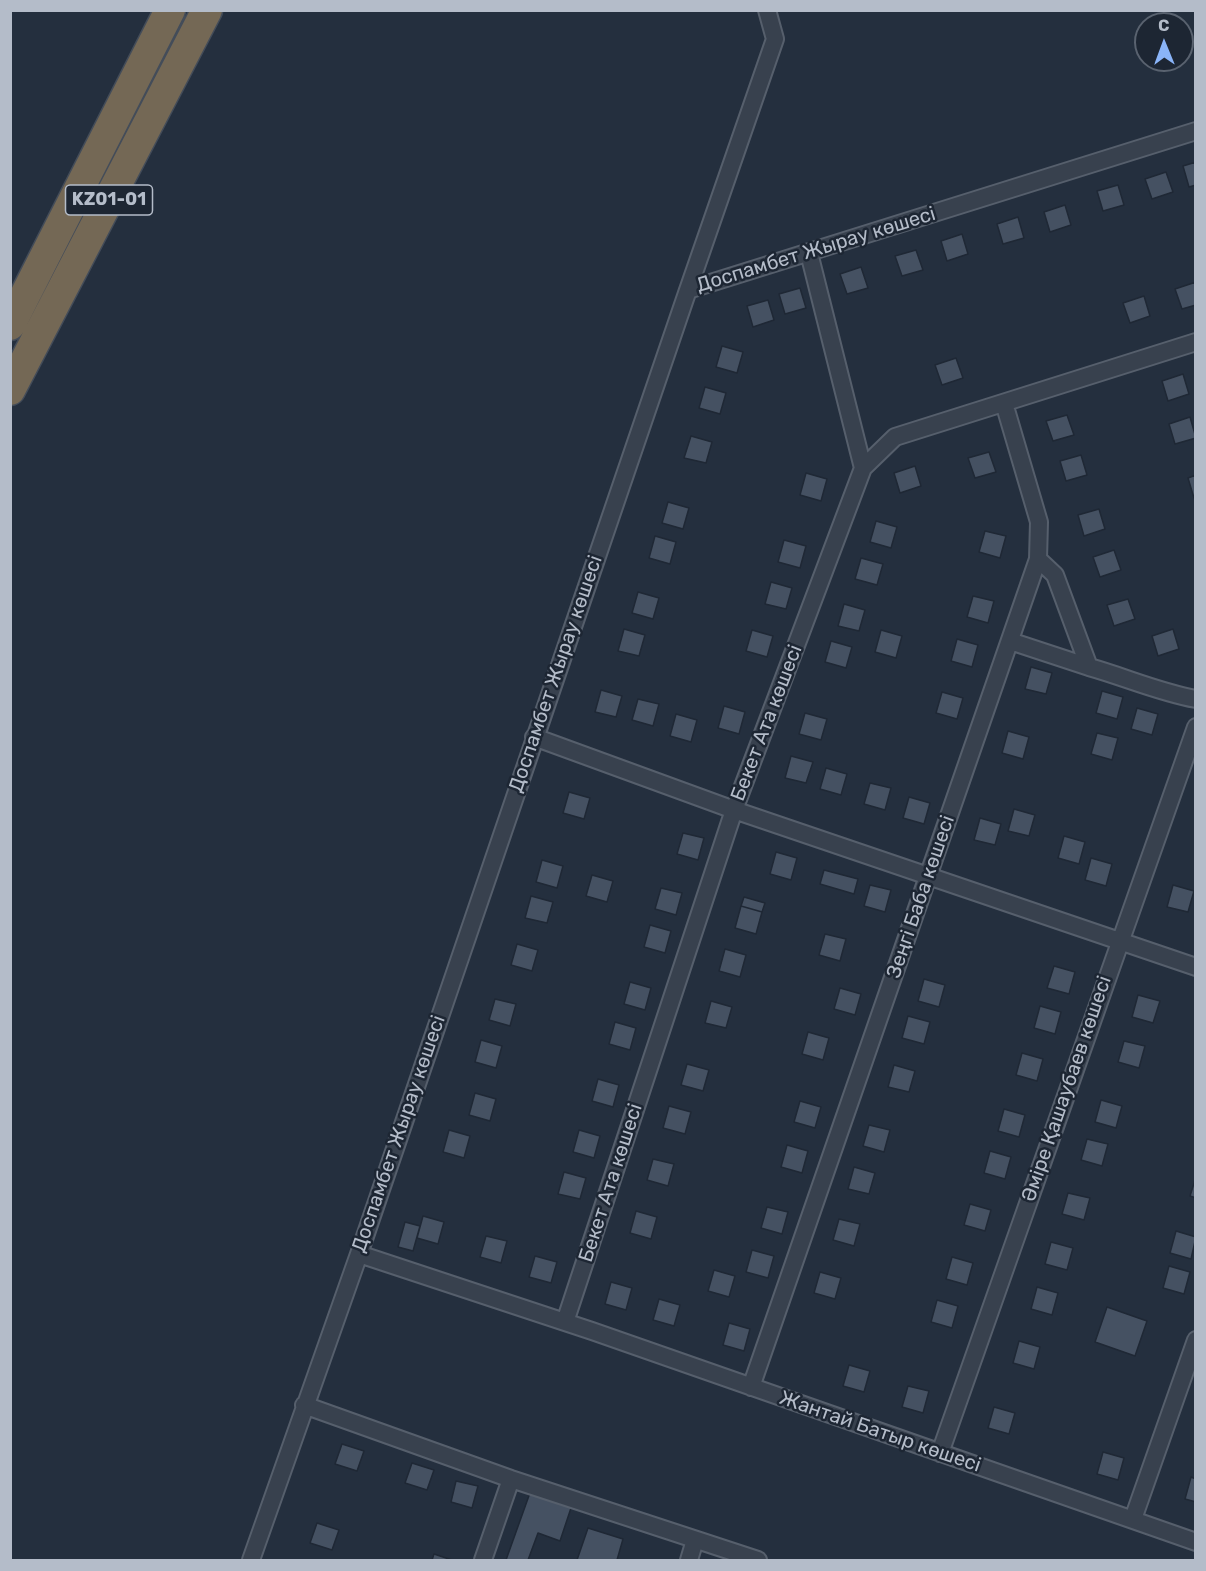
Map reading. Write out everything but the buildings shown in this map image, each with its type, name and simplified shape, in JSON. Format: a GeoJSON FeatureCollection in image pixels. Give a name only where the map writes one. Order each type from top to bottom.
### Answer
{"type":"FeatureCollection","features":[{"type":"Feature","properties":{"kind":"highway","name":"KZ01-01"},"geometry":{"type":"LineString","coordinates":[[10,325],[170,10]]}},
{"type":"Feature","properties":{"kind":"highway","name":"KZ01-01"},"geometry":{"type":"LineString","coordinates":[[10,390],[207,10]]}},
{"type":"Feature","properties":{"kind":"street"},"geometry":{"type":"LineString","coordinates":[[688,290],[776,39],[770,14]]}},
{"type":"Feature","properties":{"kind":"street","name":"Доспамбет Жырау көшесі"},"geometry":{"type":"LineString","coordinates":[[251,1560],[359,1254],[688,290],[1196,131]]}},
{"type":"Feature","properties":{"kind":"street"},"geometry":{"type":"LineString","coordinates":[[809,254],[863,468]]}},
{"type":"Feature","properties":{"kind":"street","name":"Бекет Ата көшесі"},"geometry":{"type":"LineString","coordinates":[[565,1322],[734,810],[863,468],[895,437],[1195,344]]}},
{"type":"Feature","properties":{"kind":"street","name":"Зеңгі Баба көшесі"},"geometry":{"type":"LineString","coordinates":[[751,1387],[1038,559],[1039,522],[1004,403]]}},
{"type":"Feature","properties":{"kind":"street"},"geometry":{"type":"LineString","coordinates":[[1038,559],[1055,575],[1089,667]]}},
{"type":"Feature","properties":{"kind":"street"},"geometry":{"type":"LineString","coordinates":[[1010,641],[1124,677],[1144,686],[1196,699]]}},
{"type":"Feature","properties":{"kind":"street","name":"Әміре Қашаубаев көшесі"},"geometry":{"type":"LineString","coordinates":[[940,1453],[1118,940],[1196,727]]}},
{"type":"Feature","properties":{"kind":"street"},"geometry":{"type":"LineString","coordinates":[[534,737],[734,810],[929,874],[1196,967]]}},
{"type":"Feature","properties":{"kind":"street","name":"Жантай Батыр көшесі"},"geometry":{"type":"LineString","coordinates":[[359,1254],[565,1322],[1196,1542]]}},
{"type":"Feature","properties":{"kind":"street"},"geometry":{"type":"LineString","coordinates":[[1133,1519],[1196,1340]]}},
{"type":"Feature","properties":{"kind":"street"},"geometry":{"type":"LineString","coordinates":[[304,1405],[511,1479],[758,1560]]}},
{"type":"Feature","properties":{"kind":"street"},"geometry":{"type":"LineString","coordinates":[[483,1560],[511,1479]]}},
{"type":"Feature","properties":{"kind":"street"},"geometry":{"type":"LineString","coordinates":[[689,1560],[695,1540]]}}]}
